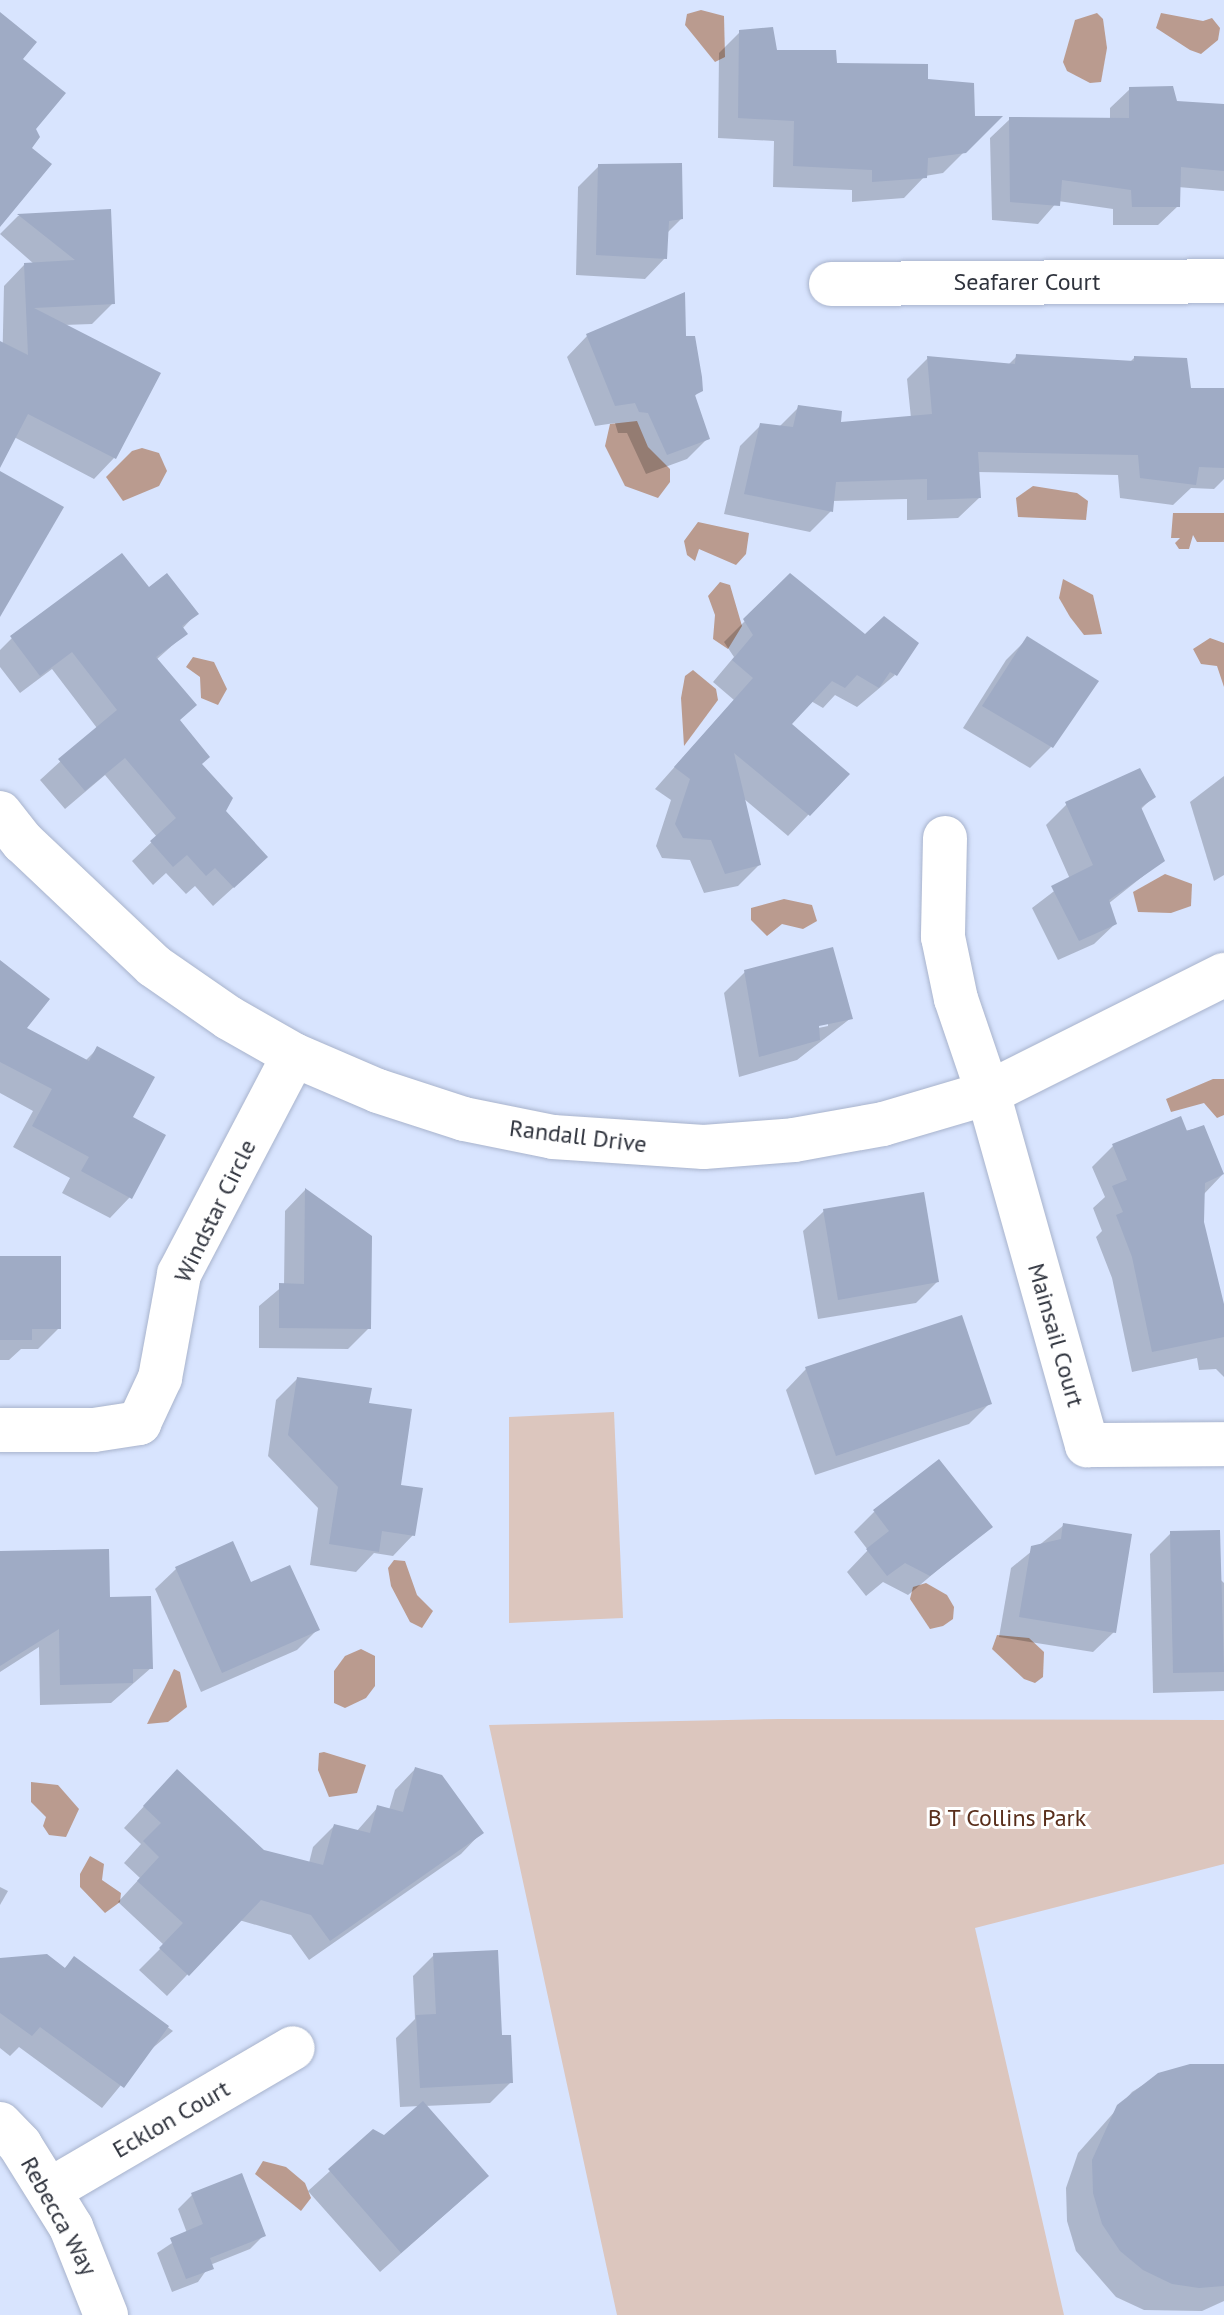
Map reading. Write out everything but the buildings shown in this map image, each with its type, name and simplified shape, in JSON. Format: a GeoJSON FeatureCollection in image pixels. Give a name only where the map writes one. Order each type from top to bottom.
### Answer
{"type":"FeatureCollection","features":[{"type":"Feature","properties":{"kind":"street","name":"Seafarer Court"},"geometry":{"type":"LineString","coordinates":[[831,284],[1224,281]]}},
{"type":"Feature","properties":{"kind":"street","name":"Randall Drive"},"geometry":{"type":"LineString","coordinates":[[0,813],[23,842],[154,966],[294,1055],[378,1091],[464,1119],[613,1144],[704,1147],[794,1140],[883,1124],[988,1093],[1224,975]]}},
{"type":"Feature","properties":{"kind":"street"},"geometry":{"type":"LineString","coordinates":[[945,838],[943,937],[956,999],[988,1093]]}},
{"type":"Feature","properties":{"kind":"street","name":"Windstar Circle"},"geometry":{"type":"LineString","coordinates":[[0,1430],[94,1430],[139,1423],[160,1378],[179,1274],[294,1055]]}},
{"type":"Feature","properties":{"kind":"street","name":"Mainsail Court"},"geometry":{"type":"LineString","coordinates":[[988,1093],[1087,1445],[1224,1444]]}},
{"type":"Feature","properties":{"kind":"street","name":"Ecklon Court"},"geometry":{"type":"LineString","coordinates":[[50,2190],[293,2048]]}},
{"type":"Feature","properties":{"kind":"street","name":"Rebecca Way"},"geometry":{"type":"LineString","coordinates":[[0,2124],[50,2190],[106,2315]]}},
{"type":"Feature","properties":{"kind":"green space"},"geometry":{"type":"Polygon","coordinates":[[[614,1412],[623,1618],[509,1623],[509,1417],[614,1412]]]}},
{"type":"Feature","properties":{"kind":"green space","name":"B T Collins Park"},"geometry":{"type":"Polygon","coordinates":[[[780,1719],[1224,1720],[1224,1864],[975,1928],[1064,2315],[617,2315],[489,1725],[780,1719]]]}},
{"type":"Feature","properties":{"kind":"shaded area"},"geometry":{"type":"Polygon","coordinates":[[[701,10],[724,16],[725,57],[715,62],[685,25],[687,14],[701,10]]]}},
{"type":"Feature","properties":{"kind":"shaded area"},"geometry":{"type":"Polygon","coordinates":[[[1097,13],[1103,19],[1107,48],[1101,82],[1090,83],[1067,71],[1063,62],[1075,20],[1097,13]]]}},
{"type":"Feature","properties":{"kind":"shaded area"},"geometry":{"type":"Polygon","coordinates":[[[1161,13],[1203,21],[1212,18],[1220,28],[1218,40],[1201,54],[1190,50],[1156,28],[1161,13]]]}},
{"type":"Feature","properties":{"kind":"shaded area"},"geometry":{"type":"Polygon","coordinates":[[[637,421],[648,447],[670,469],[670,482],[658,498],[625,486],[605,446],[610,424],[637,421]]]}},
{"type":"Feature","properties":{"kind":"shaded area"},"geometry":{"type":"Polygon","coordinates":[[[142,448],[159,453],[167,471],[159,486],[123,501],[106,477],[132,451],[142,448]]]}},
{"type":"Feature","properties":{"kind":"shaded area"},"geometry":{"type":"Polygon","coordinates":[[[1033,486],[1077,493],[1088,501],[1086,520],[1018,517],[1016,498],[1033,486]]]}},
{"type":"Feature","properties":{"kind":"shaded area"},"geometry":{"type":"Polygon","coordinates":[[[1173,513],[1224,513],[1224,542],[1197,542],[1193,535],[1189,549],[1179,549],[1175,543],[1180,538],[1171,538],[1173,513]]]}},
{"type":"Feature","properties":{"kind":"shaded area"},"geometry":{"type":"Polygon","coordinates":[[[698,522],[749,533],[746,554],[736,565],[699,549],[695,561],[687,555],[684,541],[698,522]]]}},
{"type":"Feature","properties":{"kind":"shaded area"},"geometry":{"type":"Polygon","coordinates":[[[1063,579],[1093,595],[1102,634],[1084,635],[1070,617],[1059,598],[1063,579]]]}},
{"type":"Feature","properties":{"kind":"shaded area"},"geometry":{"type":"Polygon","coordinates":[[[720,582],[730,585],[742,626],[728,649],[713,639],[715,615],[708,596],[720,582]]]}},
{"type":"Feature","properties":{"kind":"shaded area"},"geometry":{"type":"Polygon","coordinates":[[[1210,638],[1224,643],[1224,687],[1217,666],[1201,664],[1193,649],[1210,638]]]}},
{"type":"Feature","properties":{"kind":"shaded area"},"geometry":{"type":"Polygon","coordinates":[[[193,657],[214,662],[227,689],[218,705],[201,698],[200,677],[186,667],[193,657]]]}},
{"type":"Feature","properties":{"kind":"shaded area"},"geometry":{"type":"Polygon","coordinates":[[[693,670],[716,689],[718,700],[684,746],[681,698],[685,676],[693,670]]]}},
{"type":"Feature","properties":{"kind":"shaded area"},"geometry":{"type":"Polygon","coordinates":[[[1165,874],[1192,884],[1191,906],[1171,913],[1138,912],[1133,892],[1165,874]]]}},
{"type":"Feature","properties":{"kind":"shaded area"},"geometry":{"type":"Polygon","coordinates":[[[784,899],[812,905],[817,921],[803,929],[782,924],[767,936],[751,920],[751,908],[784,899]]]}},
{"type":"Feature","properties":{"kind":"shaded area"},"geometry":{"type":"Polygon","coordinates":[[[1213,1079],[1224,1079],[1224,1115],[1217,1118],[1204,1103],[1171,1112],[1166,1099],[1213,1079]]]}},
{"type":"Feature","properties":{"kind":"shaded area"},"geometry":{"type":"Polygon","coordinates":[[[394,1560],[405,1561],[417,1595],[433,1611],[422,1628],[410,1622],[391,1586],[388,1568],[394,1560]]]}},
{"type":"Feature","properties":{"kind":"shaded area"},"geometry":{"type":"Polygon","coordinates":[[[926,1583],[947,1595],[954,1607],[953,1619],[943,1626],[930,1629],[910,1599],[913,1587],[926,1583]]]}},
{"type":"Feature","properties":{"kind":"shaded area"},"geometry":{"type":"Polygon","coordinates":[[[997,1635],[1029,1638],[1044,1652],[1043,1677],[1035,1683],[1024,1679],[992,1649],[997,1635]]]}},
{"type":"Feature","properties":{"kind":"shaded area"},"geometry":{"type":"Polygon","coordinates":[[[361,1649],[375,1656],[375,1686],[366,1698],[345,1708],[334,1703],[334,1671],[345,1656],[361,1649]]]}},
{"type":"Feature","properties":{"kind":"shaded area"},"geometry":{"type":"Polygon","coordinates":[[[174,1669],[180,1672],[187,1707],[168,1722],[147,1724],[174,1669]]]}},
{"type":"Feature","properties":{"kind":"shaded area"},"geometry":{"type":"Polygon","coordinates":[[[319,1753],[366,1765],[357,1793],[329,1797],[318,1770],[319,1753]]]}},
{"type":"Feature","properties":{"kind":"shaded area"},"geometry":{"type":"Polygon","coordinates":[[[31,1782],[58,1785],[79,1809],[66,1837],[49,1835],[43,1826],[46,1817],[31,1802],[31,1782]]]}},
{"type":"Feature","properties":{"kind":"shaded area"},"geometry":{"type":"Polygon","coordinates":[[[90,1856],[104,1864],[102,1880],[121,1893],[120,1902],[105,1913],[80,1887],[80,1874],[90,1856]]]}},
{"type":"Feature","properties":{"kind":"shaded area"},"geometry":{"type":"Polygon","coordinates":[[[263,2161],[286,2167],[305,2183],[311,2198],[301,2211],[255,2174],[263,2161]]]}}]}
